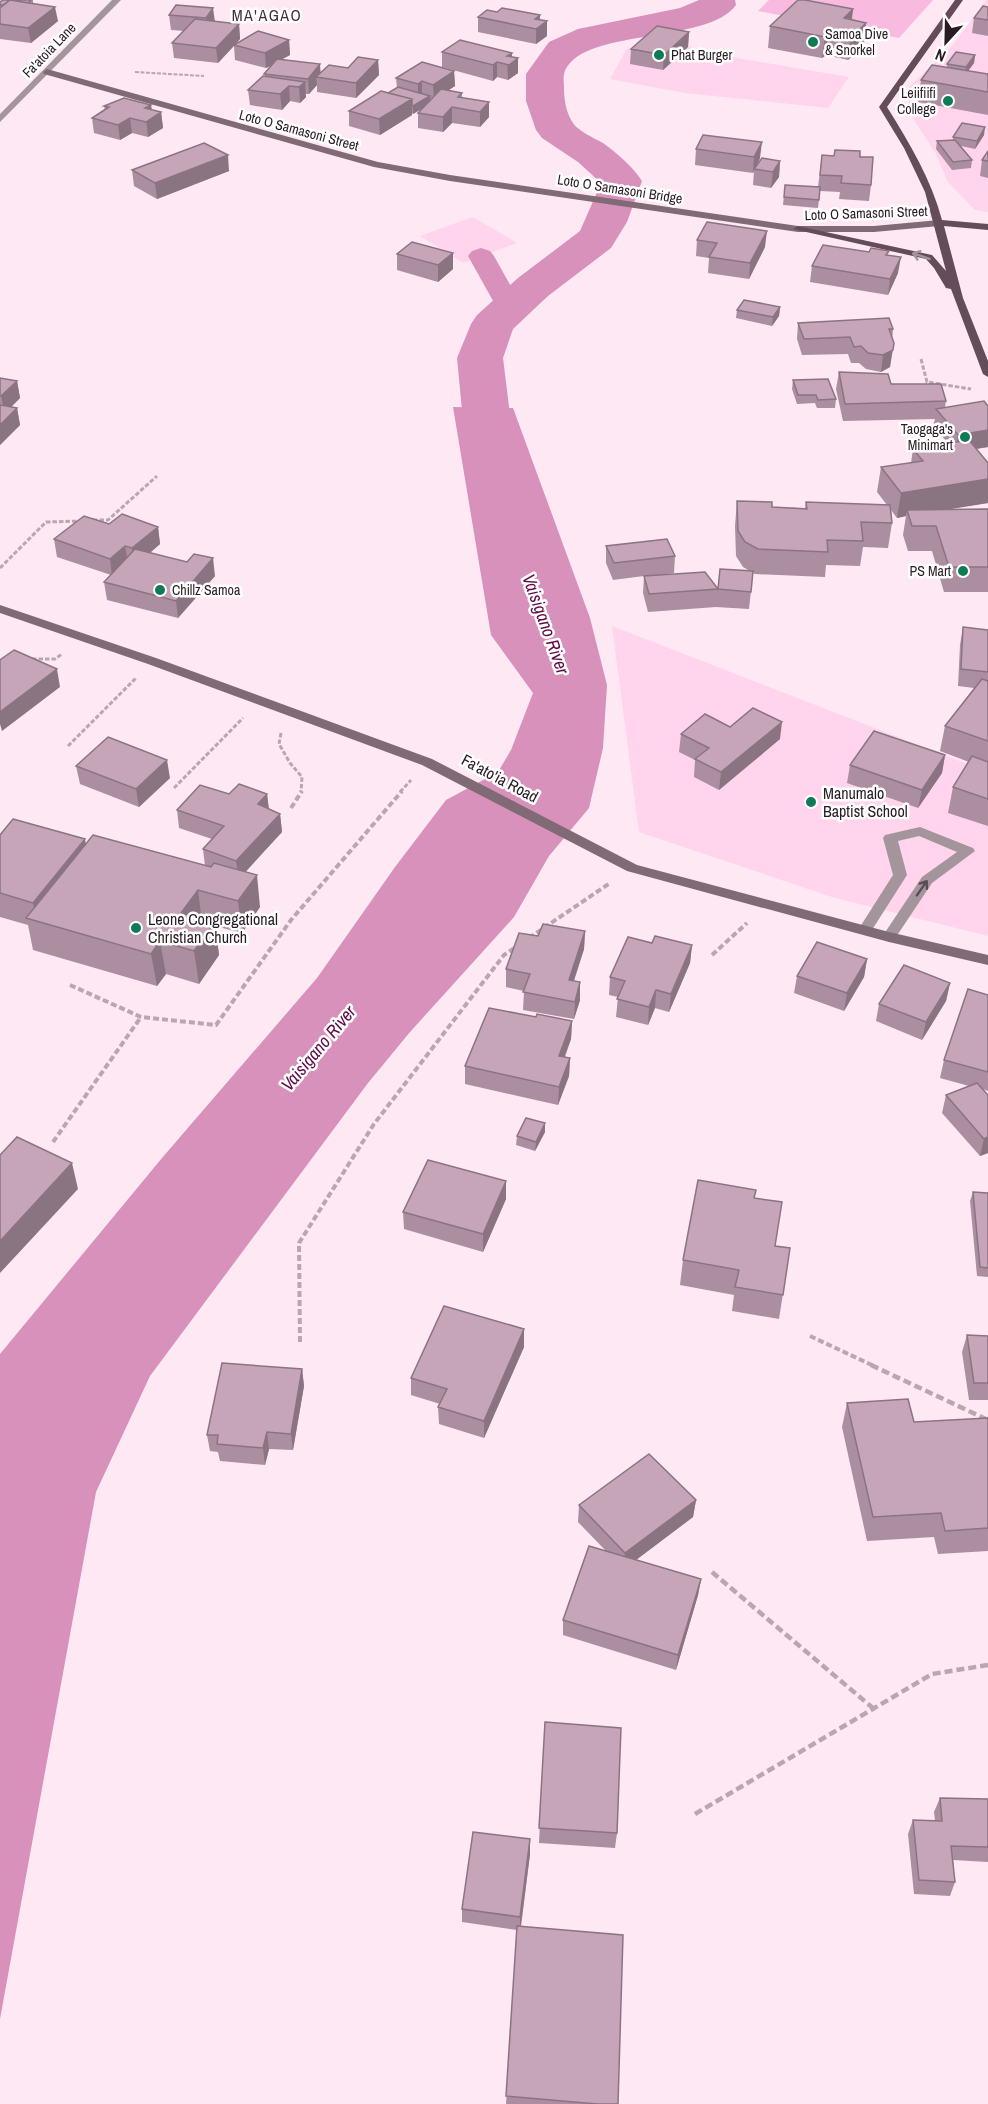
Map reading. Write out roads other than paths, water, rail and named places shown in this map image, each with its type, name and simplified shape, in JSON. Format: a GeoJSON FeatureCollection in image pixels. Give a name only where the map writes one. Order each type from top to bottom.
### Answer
{"type":"FeatureCollection","features":[{"type":"Feature","properties":{"kind":"main road"},"geometry":{"type":"LineString","coordinates":[[959,0],[883,107],[908,148],[930,192],[958,298],[988,374]]}},
{"type":"Feature","properties":{"kind":"main road","name":"Loto O Samasoni Street"},"geometry":{"type":"LineString","coordinates":[[47,72],[376,165],[548,192]]}},
{"type":"Feature","properties":{"kind":"main road","name":"Loto O Samasoni Bridge"},"geometry":{"type":"LineString","coordinates":[[548,192],[687,214]]}},
{"type":"Feature","properties":{"kind":"main road","name":"Loto O Samasoni Street"},"geometry":{"type":"LineString","coordinates":[[687,214],[798,229],[853,230],[939,223]]}},
{"type":"Feature","properties":{"kind":"main road"},"geometry":{"type":"LineString","coordinates":[[939,223],[988,227]]}},
{"type":"Feature","properties":{"kind":"main road"},"geometry":{"type":"LineString","coordinates":[[798,229],[929,257],[938,266],[958,298]]}},
{"type":"Feature","properties":{"kind":"main road","name":"Fa'ato'ia Road"},"geometry":{"type":"LineString","coordinates":[[0,609],[152,661],[427,762],[632,868],[889,937],[988,960]]}},
{"type":"Feature","properties":{"kind":"street","name":"Fa'atoia Lane"},"geometry":{"type":"LineString","coordinates":[[0,119],[117,0]]}},
{"type":"Feature","properties":{"kind":"street"},"geometry":{"type":"LineString","coordinates":[[865,930],[900,874],[890,838],[920,831],[968,851],[927,880],[889,937]]}},
{"type":"Feature","properties":{"kind":"water"},"geometry":{"type":"Polygon","coordinates":[[[453,407],[513,408],[590,618],[607,685],[603,748],[589,808],[549,856],[514,917],[410,1032],[368,1083],[150,1376],[96,1492],[0,2019],[0,1354],[162,1158],[317,978],[395,867],[446,800],[498,772],[511,750],[533,693],[491,635],[453,407]]]}},
{"type":"Feature","properties":{"kind":"waterway","name":"Vaisigano River"},"geometry":{"type":"LineString","coordinates":[[506,497],[488,431],[480,358],[493,324],[533,287],[596,239],[606,222],[622,181],[592,154],[556,130],[545,101],[545,74],[562,50],[591,37],[690,17],[718,5],[717,0]]}},
{"type":"Feature","properties":{"kind":"waterway"},"geometry":{"type":"LineString","coordinates":[[481,256],[510,308]]}},
{"type":"Feature","properties":{"kind":"place","name":"Samoa Dive & Snorkel"},"geometry":{"type":"Point","coordinates":[813,42]}},
{"type":"Feature","properties":{"kind":"place","name":"Phat Burger"},"geometry":{"type":"Point","coordinates":[659,55]}},
{"type":"Feature","properties":{"kind":"place","name":"Leiifiifi College"},"geometry":{"type":"Point","coordinates":[948,101]}},
{"type":"Feature","properties":{"kind":"place","name":"Taogaga's Minimart"},"geometry":{"type":"Point","coordinates":[965,437]}},
{"type":"Feature","properties":{"kind":"place","name":"PS Mart"},"geometry":{"type":"Point","coordinates":[963,571]}},
{"type":"Feature","properties":{"kind":"place","name":"Chillz Samoa"},"geometry":{"type":"Point","coordinates":[160,590]}},
{"type":"Feature","properties":{"kind":"place","name":"Manumalo Baptist School"},"geometry":{"type":"Point","coordinates":[811,802]}},
{"type":"Feature","properties":{"kind":"place","name":"Leone Congregational Christian Church"},"geometry":{"type":"Point","coordinates":[136,928]}},
{"type":"Feature","properties":{"kind":"district","name":"MA'AGAO"},"geometry":{"type":"Point","coordinates":[267,15]}}]}
